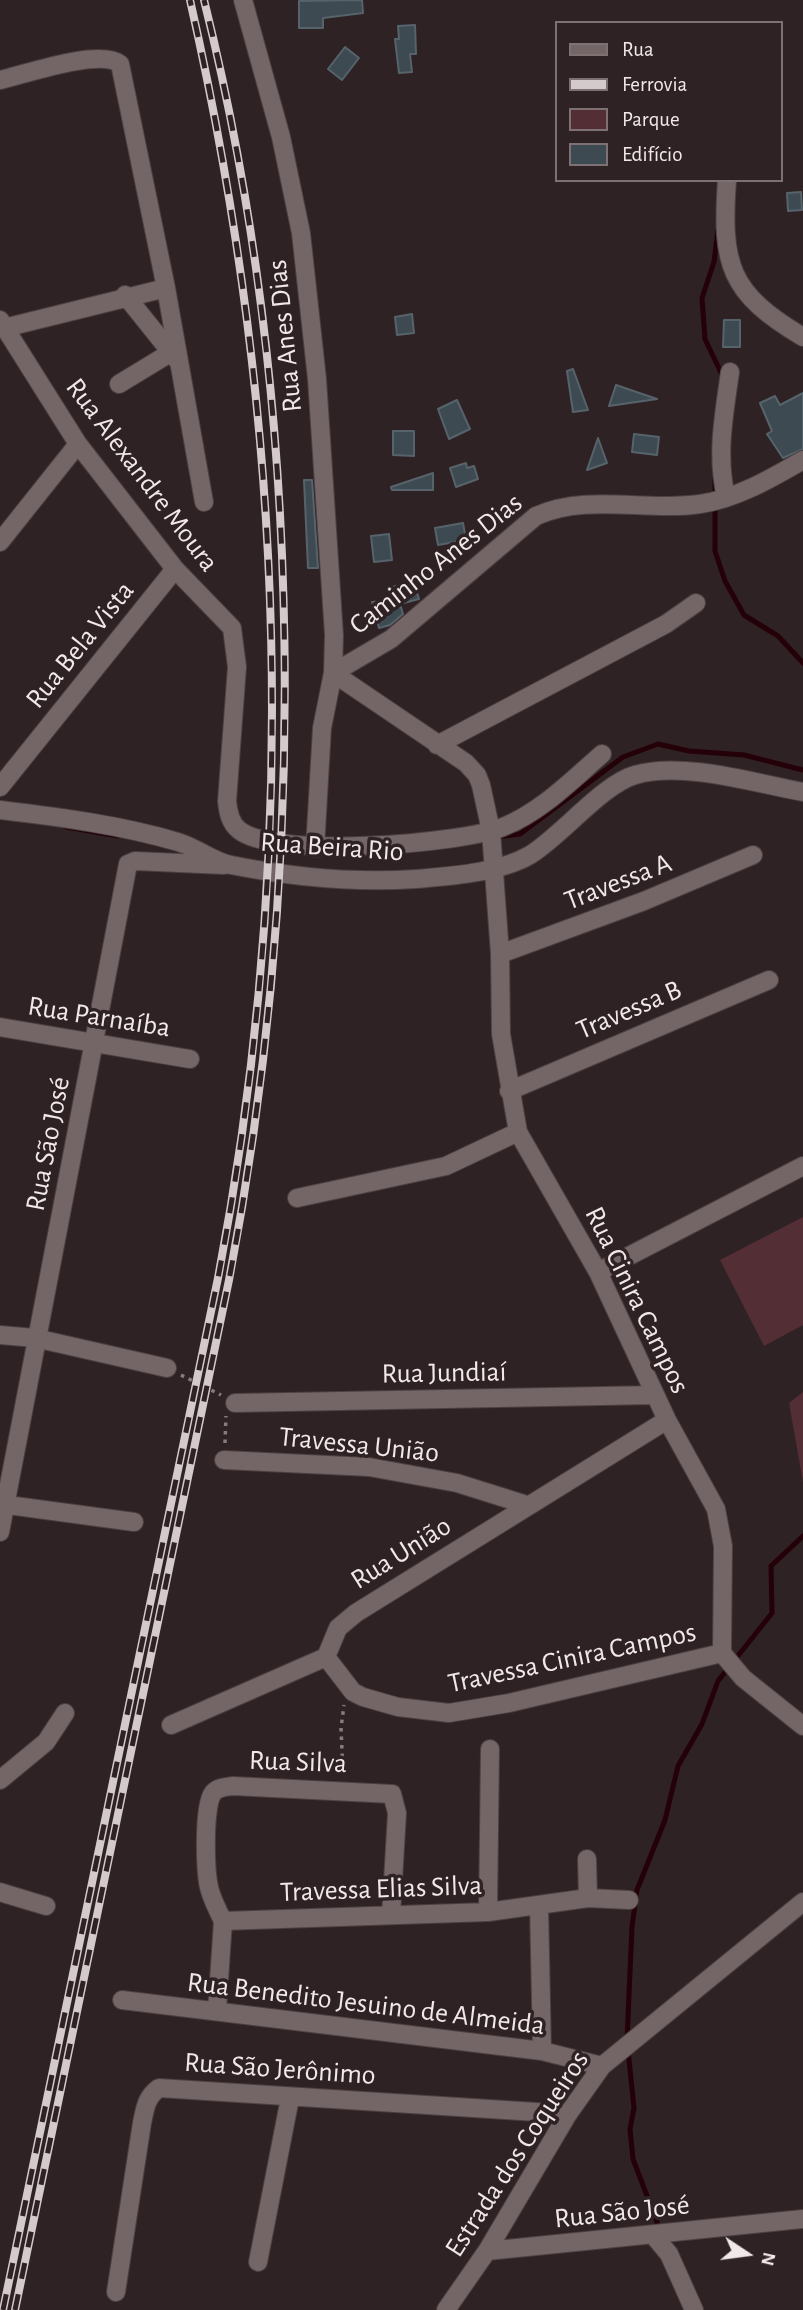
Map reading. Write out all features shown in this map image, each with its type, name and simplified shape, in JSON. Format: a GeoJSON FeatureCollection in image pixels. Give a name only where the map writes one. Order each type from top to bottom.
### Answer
{"type":"FeatureCollection","features":[{"type":"Feature","properties":{"kind":"street","name":"Rua Anes Dias"},"geometry":{"type":"LineString","coordinates":[[243,0],[281,137],[301,233],[329,525],[334,603],[333,673],[322,728],[315,848]]}},
{"type":"Feature","properties":{"kind":"street"},"geometry":{"type":"LineString","coordinates":[[0,80],[96,57],[112,59],[120,64],[166,288],[175,357],[204,502]]}},
{"type":"Feature","properties":{"kind":"street"},"geometry":{"type":"LineString","coordinates":[[727,182],[727,251],[737,277],[759,309],[803,337]]}},
{"type":"Feature","properties":{"kind":"street"},"geometry":{"type":"LineString","coordinates":[[2,324],[166,288]]}},
{"type":"Feature","properties":{"kind":"street"},"geometry":{"type":"LineString","coordinates":[[125,295],[175,357]]}},
{"type":"Feature","properties":{"kind":"street","name":"Rua Alexandre Moura"},"geometry":{"type":"LineString","coordinates":[[2,324],[7,348],[78,444],[174,569],[226,620],[234,636],[237,667],[227,801],[230,817],[240,831],[259,840],[315,848]]}},
{"type":"Feature","properties":{"kind":"street"},"geometry":{"type":"LineString","coordinates":[[119,384],[175,357]]}},
{"type":"Feature","properties":{"kind":"street"},"geometry":{"type":"LineString","coordinates":[[730,372],[720,451],[724,498],[803,460]]}},
{"type":"Feature","properties":{"kind":"street"},"geometry":{"type":"LineString","coordinates":[[0,541],[78,444]]}},
{"type":"Feature","properties":{"kind":"street","name":"Caminho Anes Dias"},"geometry":{"type":"LineString","coordinates":[[333,673],[391,639],[536,516],[576,504],[701,504],[724,498]]}},
{"type":"Feature","properties":{"kind":"street","name":"Rua Bela Vista"},"geometry":{"type":"LineString","coordinates":[[0,787],[174,569]]}},
{"type":"Feature","properties":{"kind":"street"},"geometry":{"type":"LineString","coordinates":[[437,745],[666,624],[696,603]]}},
{"type":"Feature","properties":{"kind":"street","name":"Rua Cinira Campos"},"geometry":{"type":"LineString","coordinates":[[333,673],[477,775],[491,833],[500,954],[501,1034],[518,1132],[598,1272],[654,1395],[709,1493],[721,1525],[724,1656]]}},
{"type":"Feature","properties":{"kind":"street"},"geometry":{"type":"LineString","coordinates":[[315,848],[491,833],[536,808],[602,754]]}},
{"type":"Feature","properties":{"kind":"street","name":"Rua Beira Rio"},"geometry":{"type":"LineString","coordinates":[[0,810],[59,817],[178,842],[227,865],[374,880],[418,879],[494,864],[515,863],[531,855],[609,791],[631,776],[644,772],[693,772],[803,792]]}},
{"type":"Feature","properties":{"kind":"street","name":"Travessa A"},"geometry":{"type":"LineString","coordinates":[[500,954],[644,901],[753,855]]}},
{"type":"Feature","properties":{"kind":"street","name":"Rua São José"},"geometry":{"type":"LineString","coordinates":[[0,1532],[2,1504],[128,864],[135,861],[227,865]]}},
{"type":"Feature","properties":{"kind":"street","name":"Travessa B"},"geometry":{"type":"LineString","coordinates":[[509,1091],[769,980]]}},
{"type":"Feature","properties":{"kind":"street","name":"Rua Parnaíba"},"geometry":{"type":"LineString","coordinates":[[0,1027],[94,1045],[190,1059]]}},
{"type":"Feature","properties":{"kind":"street"},"geometry":{"type":"LineString","coordinates":[[298,1198],[446,1166],[518,1132]]}},
{"type":"Feature","properties":{"kind":"street"},"geometry":{"type":"LineString","coordinates":[[598,1272],[803,1166]]}},
{"type":"Feature","properties":{"kind":"street"},"geometry":{"type":"LineString","coordinates":[[0,1335],[35,1338],[167,1368]]}},
{"type":"Feature","properties":{"kind":"street","name":"Rua Jundiaí"},"geometry":{"type":"LineString","coordinates":[[231,1401],[654,1395]]}},
{"type":"Feature","properties":{"kind":"street","name":"Rua União"},"geometry":{"type":"LineString","coordinates":[[326,1657],[338,1628],[356,1613],[667,1420]]}},
{"type":"Feature","properties":{"kind":"street","name":"Travessa União"},"geometry":{"type":"LineString","coordinates":[[224,1460],[379,1469],[457,1483],[527,1505]]}},
{"type":"Feature","properties":{"kind":"street"},"geometry":{"type":"LineString","coordinates":[[2,1504],[134,1522]]}},
{"type":"Feature","properties":{"kind":"street"},"geometry":{"type":"LineString","coordinates":[[724,1656],[743,1678],[803,1726]]}},
{"type":"Feature","properties":{"kind":"street","name":"Travessa Cinira Campos"},"geometry":{"type":"LineString","coordinates":[[353,1692],[398,1707],[449,1713],[509,1703],[724,1656]]}},
{"type":"Feature","properties":{"kind":"street"},"geometry":{"type":"LineString","coordinates":[[172,1725],[326,1657],[353,1692]]}},
{"type":"Feature","properties":{"kind":"street"},"geometry":{"type":"LineString","coordinates":[[0,1780],[46,1742],[65,1713]]}},
{"type":"Feature","properties":{"kind":"street"},"geometry":{"type":"LineString","coordinates":[[488,1912],[490,1749]]}},
{"type":"Feature","properties":{"kind":"street","name":"Rua Silva"},"geometry":{"type":"LineString","coordinates":[[223,1921],[209,1890],[206,1868],[211,1794],[219,1788],[233,1786],[383,1791],[392,1794],[396,1800],[391,1915]]}},
{"type":"Feature","properties":{"kind":"street"},"geometry":{"type":"LineString","coordinates":[[587,1859],[588,1898]]}},
{"type":"Feature","properties":{"kind":"street"},"geometry":{"type":"LineString","coordinates":[[1,1896],[46,1906]]}},
{"type":"Feature","properties":{"kind":"street","name":"Travessa Elias Silva"},"geometry":{"type":"LineString","coordinates":[[223,1921],[488,1912],[588,1898],[629,1900]]}},
{"type":"Feature","properties":{"kind":"street","name":"Estrada dos Coqueiros"},"geometry":{"type":"LineString","coordinates":[[446,2310],[487,2251],[568,2114],[602,2066],[803,1902]]}},
{"type":"Feature","properties":{"kind":"street"},"geometry":{"type":"LineString","coordinates":[[539,1905],[541,2052]]}},
{"type":"Feature","properties":{"kind":"street"},"geometry":{"type":"LineString","coordinates":[[217,2010],[223,1921]]}},
{"type":"Feature","properties":{"kind":"street","name":"Rua Benedito Jesuino de Almeida"},"geometry":{"type":"LineString","coordinates":[[122,2000],[541,2052],[602,2066]]}},
{"type":"Feature","properties":{"kind":"street","name":"Rua São Jerônimo"},"geometry":{"type":"LineString","coordinates":[[116,2292],[142,2123],[151,2093],[159,2088],[170,2086],[290,2098],[568,2114]]}},
{"type":"Feature","properties":{"kind":"street"},"geometry":{"type":"LineString","coordinates":[[258,2262],[290,2098]]}},
{"type":"Feature","properties":{"kind":"street","name":"Rua São José"},"geometry":{"type":"LineString","coordinates":[[487,2251],[803,2219]]}},
{"type":"Feature","properties":{"kind":"street"},"geometry":{"type":"LineString","coordinates":[[660,2235],[694,2310]]}},
{"type":"Feature","properties":{"kind":"path"},"geometry":{"type":"LineString","coordinates":[[167,1368],[231,1401],[224,1460]]}},
{"type":"Feature","properties":{"kind":"path"},"geometry":{"type":"LineString","coordinates":[[344,1790],[342,1710],[353,1692]]}},
{"type":"Feature","properties":{"kind":"green space"},"geometry":{"type":"Polygon","coordinates":[[[803,1217],[803,1325],[764,1346],[720,1260],[803,1217]]]}},
{"type":"Feature","properties":{"kind":"green space"},"geometry":{"type":"Polygon","coordinates":[[[803,1392],[803,1482],[789,1403],[803,1392]]]}},
{"type":"Feature","properties":{"kind":"building"},"geometry":{"type":"Polygon","coordinates":[[[362,0],[363,13],[323,18],[323,28],[299,28],[299,1],[362,0]]]}},
{"type":"Feature","properties":{"kind":"building"},"geometry":{"type":"Polygon","coordinates":[[[415,25],[416,54],[410,54],[412,72],[399,73],[395,39],[399,39],[398,26],[415,25]]]}},
{"type":"Feature","properties":{"kind":"building"},"geometry":{"type":"Polygon","coordinates":[[[345,47],[359,58],[342,80],[328,69],[345,47]]]}},
{"type":"Feature","properties":{"kind":"building"},"geometry":{"type":"Polygon","coordinates":[[[801,192],[802,210],[788,211],[787,193],[801,192]]]}},
{"type":"Feature","properties":{"kind":"building"},"geometry":{"type":"Polygon","coordinates":[[[412,314],[414,333],[397,335],[395,317],[412,314]]]}},
{"type":"Feature","properties":{"kind":"building"},"geometry":{"type":"Polygon","coordinates":[[[724,320],[740,320],[740,347],[723,347],[724,320]]]}},
{"type":"Feature","properties":{"kind":"building"},"geometry":{"type":"Polygon","coordinates":[[[573,369],[588,410],[573,412],[567,371],[573,369]]]}},
{"type":"Feature","properties":{"kind":"building"},"geometry":{"type":"Polygon","coordinates":[[[616,385],[657,399],[609,406],[616,385]]]}},
{"type":"Feature","properties":{"kind":"building"},"geometry":{"type":"Polygon","coordinates":[[[803,393],[803,449],[783,458],[767,434],[772,431],[760,403],[775,396],[780,405],[803,393]]]}},
{"type":"Feature","properties":{"kind":"building"},"geometry":{"type":"Polygon","coordinates":[[[457,400],[470,429],[449,439],[438,409],[457,400]]]}},
{"type":"Feature","properties":{"kind":"building"},"geometry":{"type":"Polygon","coordinates":[[[393,431],[414,431],[414,456],[393,455],[393,431]]]}},
{"type":"Feature","properties":{"kind":"building"},"geometry":{"type":"Polygon","coordinates":[[[634,434],[659,437],[657,455],[632,452],[634,434]]]}},
{"type":"Feature","properties":{"kind":"building"},"geometry":{"type":"Polygon","coordinates":[[[598,438],[607,463],[587,470],[598,438]]]}},
{"type":"Feature","properties":{"kind":"building"},"geometry":{"type":"Polygon","coordinates":[[[466,463],[467,468],[474,466],[478,479],[456,487],[450,468],[466,463]]]}},
{"type":"Feature","properties":{"kind":"building"},"geometry":{"type":"Polygon","coordinates":[[[433,473],[433,490],[392,490],[391,487],[433,473]]]}},
{"type":"Feature","properties":{"kind":"building"},"geometry":{"type":"Polygon","coordinates":[[[304,480],[312,480],[318,568],[308,568],[304,480]]]}},
{"type":"Feature","properties":{"kind":"building"},"geometry":{"type":"Polygon","coordinates":[[[463,523],[466,540],[438,545],[435,528],[463,523]]]}},
{"type":"Feature","properties":{"kind":"building"},"geometry":{"type":"Polygon","coordinates":[[[389,534],[392,560],[374,562],[371,536],[389,534]]]}},
{"type":"Feature","properties":{"kind":"building"},"geometry":{"type":"Polygon","coordinates":[[[414,583],[419,599],[400,604],[403,614],[390,625],[379,628],[372,602],[392,600],[388,588],[414,583]]]}},
{"type":"Feature","properties":{"kind":"waterway"},"geometry":{"type":"LineString","coordinates":[[718,229],[714,262],[702,298],[705,339],[723,377]]}},
{"type":"Feature","properties":{"kind":"waterway"},"geometry":{"type":"LineString","coordinates":[[715,477],[715,551],[725,581],[744,615],[778,636],[803,663]]}},
{"type":"Feature","properties":{"kind":"waterway"},"geometry":{"type":"LineString","coordinates":[[497,837],[520,834],[623,757],[658,744],[689,751],[744,755],[803,770]]}},
{"type":"Feature","properties":{"kind":"waterway"},"geometry":{"type":"LineString","coordinates":[[66,827],[118,836]]}},
{"type":"Feature","properties":{"kind":"waterway"},"geometry":{"type":"LineString","coordinates":[[627,2040],[632,1927],[637,1890],[665,1820],[678,1766],[702,1724],[718,1681],[772,1613],[771,1566],[803,1536]]}},
{"type":"Feature","properties":{"kind":"waterway"},"geometry":{"type":"LineString","coordinates":[[628,2050],[634,2108],[630,2129],[633,2159],[660,2230]]}},
{"type":"Feature","properties":{"kind":"railway"},"geometry":{"type":"LineString","coordinates":[[3,2310],[218,1278],[244,1117],[262,957],[271,797],[271,638],[263,478],[247,319],[222,160],[190,0]]}},
{"type":"Feature","properties":{"kind":"railway"},"geometry":{"type":"LineString","coordinates":[[15,2310],[229,1280],[255,1123],[273,963],[283,801],[284,638],[278,476],[262,314],[238,155],[204,0]]}}]}
